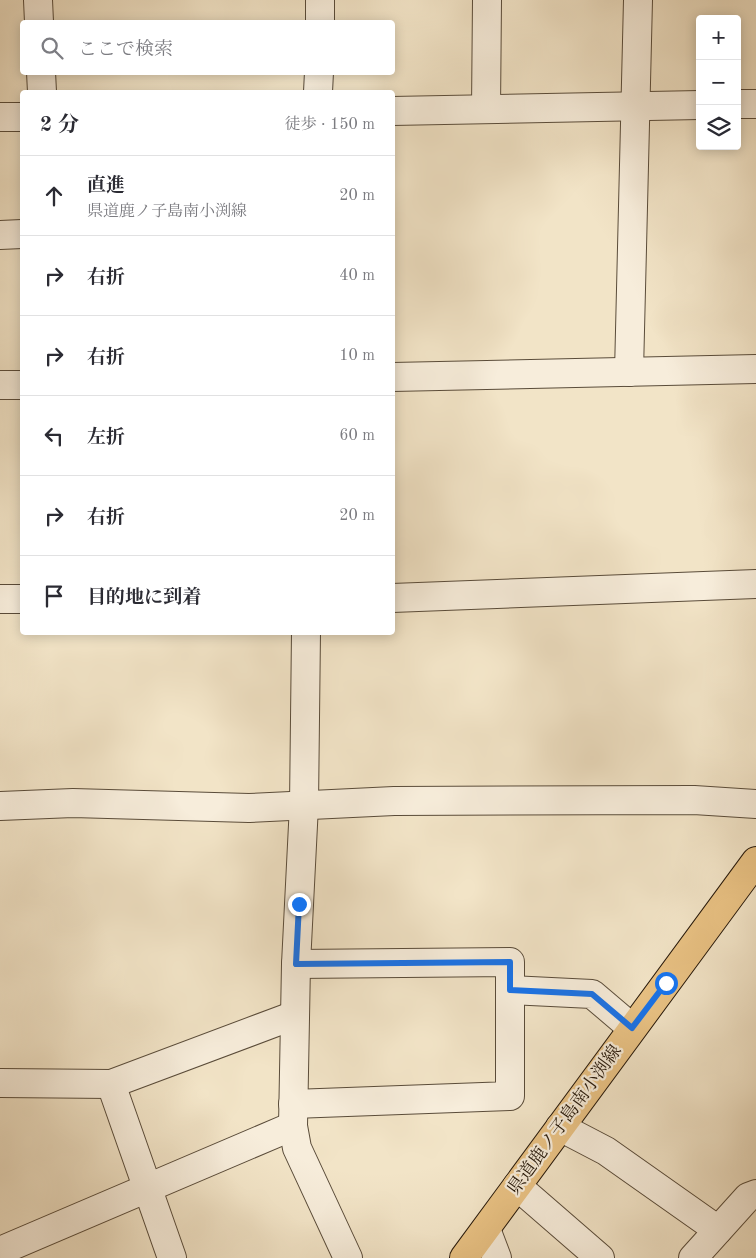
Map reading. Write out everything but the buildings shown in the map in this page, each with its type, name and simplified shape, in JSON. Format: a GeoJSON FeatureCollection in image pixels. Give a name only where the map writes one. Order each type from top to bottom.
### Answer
{"type":"FeatureCollection","features":[{"type":"Feature","properties":{"kind":"main road","name":"県道鹿ノ子島南小渕線"},"geometry":{"type":"LineString","coordinates":[[464,1258],[756,861]]}},
{"type":"Feature","properties":{"kind":"street"},"geometry":{"type":"LineString","coordinates":[[38,0],[39,20]]}},
{"type":"Feature","properties":{"kind":"street"},"geometry":{"type":"LineString","coordinates":[[320,0],[320,20]]}},
{"type":"Feature","properties":{"kind":"street"},"geometry":{"type":"LineString","coordinates":[[486,109],[487,0]]}},
{"type":"Feature","properties":{"kind":"street"},"geometry":{"type":"LineString","coordinates":[[629,372],[637,106],[638,0]]}},
{"type":"Feature","properties":{"kind":"street"},"geometry":{"type":"LineString","coordinates":[[41,75],[42,90]]}},
{"type":"Feature","properties":{"kind":"street"},"geometry":{"type":"LineString","coordinates":[[318,90],[319,75]]}},
{"type":"Feature","properties":{"kind":"street"},"geometry":{"type":"LineString","coordinates":[[741,104],[756,104]]}},
{"type":"Feature","properties":{"kind":"street"},"geometry":{"type":"LineString","coordinates":[[395,111],[696,105]]}},
{"type":"Feature","properties":{"kind":"street"},"geometry":{"type":"LineString","coordinates":[[0,118],[20,117]]}},
{"type":"Feature","properties":{"kind":"street"},"geometry":{"type":"LineString","coordinates":[[0,235],[20,234]]}},
{"type":"Feature","properties":{"kind":"street"},"geometry":{"type":"LineString","coordinates":[[395,377],[756,369]]}},
{"type":"Feature","properties":{"kind":"street"},"geometry":{"type":"LineString","coordinates":[[0,386],[20,385]]}},
{"type":"Feature","properties":{"kind":"street"},"geometry":{"type":"LineString","coordinates":[[395,598],[756,584]]}},
{"type":"Feature","properties":{"kind":"street"},"geometry":{"type":"LineString","coordinates":[[0,599],[20,599]]}},
{"type":"Feature","properties":{"kind":"street"},"geometry":{"type":"LineString","coordinates":[[306,635],[304,805],[296,964],[293,1115],[297,1148],[348,1258]]}},
{"type":"Feature","properties":{"kind":"street"},"geometry":{"type":"LineString","coordinates":[[0,806],[73,803],[249,808],[394,801],[684,800],[756,804]]}},
{"type":"Feature","properties":{"kind":"street"},"geometry":{"type":"LineString","coordinates":[[0,1251],[147,1187],[293,1115],[510,1096],[510,962],[296,964]]}},
{"type":"Feature","properties":{"kind":"street"},"geometry":{"type":"LineString","coordinates":[[510,990],[592,994],[632,1028]]}},
{"type":"Feature","properties":{"kind":"street"},"geometry":{"type":"LineString","coordinates":[[0,1083],[111,1084],[295,1015]]}},
{"type":"Feature","properties":{"kind":"street"},"geometry":{"type":"LineString","coordinates":[[111,1084],[172,1258]]}},
{"type":"Feature","properties":{"kind":"street"},"geometry":{"type":"LineString","coordinates":[[560,1128],[606,1151],[718,1230]]}},
{"type":"Feature","properties":{"kind":"street"},"geometry":{"type":"LineString","coordinates":[[517,1186],[600,1258]]}},
{"type":"Feature","properties":{"kind":"street"},"geometry":{"type":"LineString","coordinates":[[692,1258],[748,1198],[756,1194]]}},
{"type":"Feature","properties":{"kind":"street"},"geometry":{"type":"LineString","coordinates":[[486,1229],[497,1258]]}},
{"type":"Feature","properties":{"kind":"route"},"geometry":{"type":"LineString","coordinates":[[299,904],[296,964],[510,962],[510,990],[592,994],[632,1028],[666,983]]}}]}
